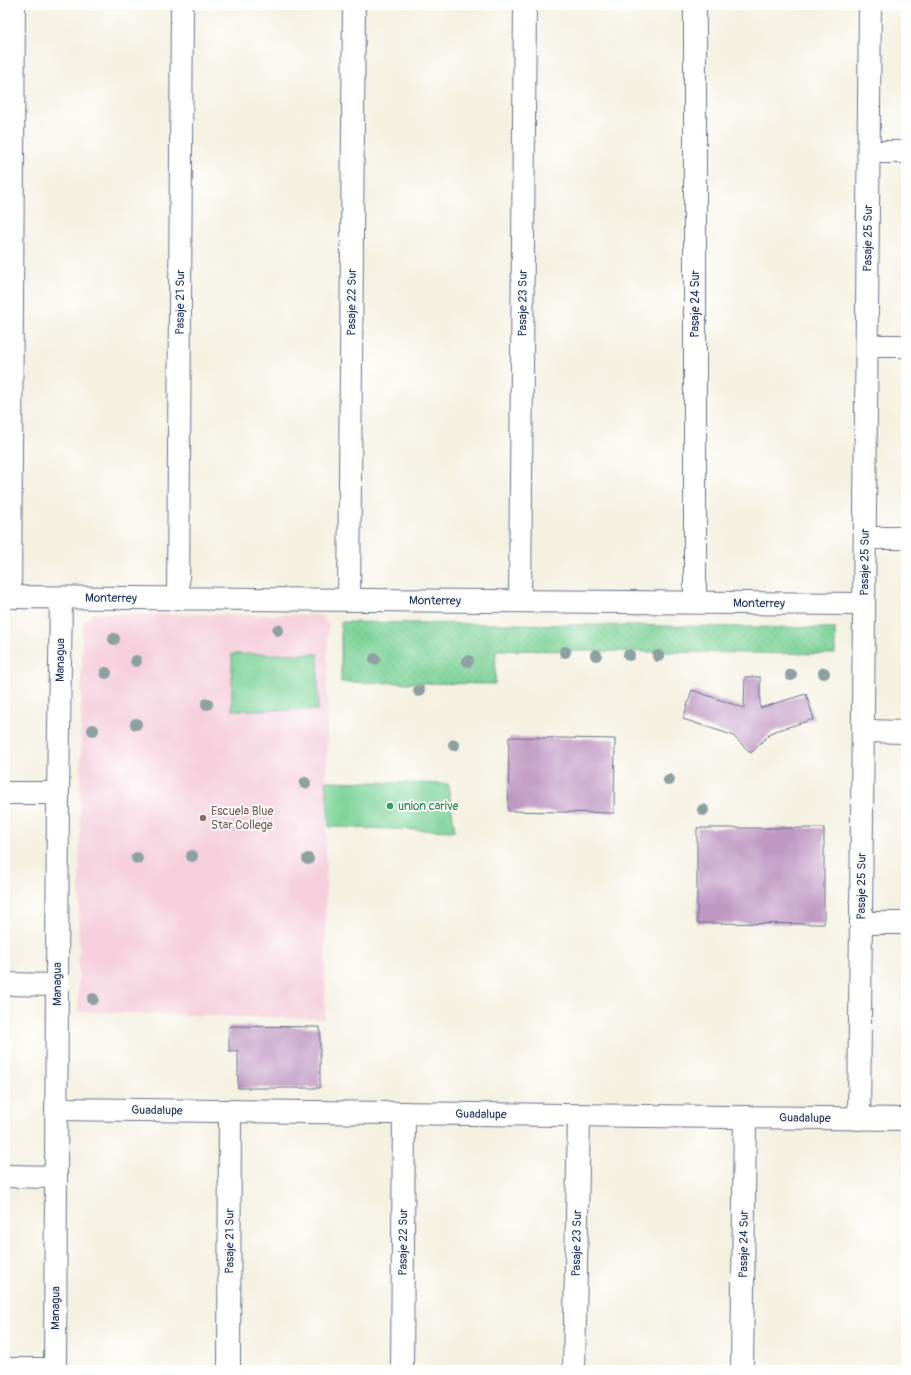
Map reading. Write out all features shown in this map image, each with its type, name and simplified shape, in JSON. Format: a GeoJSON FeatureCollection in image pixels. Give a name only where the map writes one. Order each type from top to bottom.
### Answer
{"type":"FeatureCollection","features":[{"type":"Feature","properties":{"kind":"street"},"geometry":{"type":"LineString","coordinates":[[8,597],[14,5]]}},
{"type":"Feature","properties":{"kind":"street","name":"Pasaje 21 Sur"},"geometry":{"type":"LineString","coordinates":[[178,598],[182,5]]}},
{"type":"Feature","properties":{"kind":"street","name":"Pasaje 22 Sur"},"geometry":{"type":"LineString","coordinates":[[349,600],[354,5]]}},
{"type":"Feature","properties":{"kind":"street","name":"Pasaje 23 Sur"},"geometry":{"type":"LineString","coordinates":[[520,601],[525,5]]}},
{"type":"Feature","properties":{"kind":"street","name":"Pasaje 24 Sur"},"geometry":{"type":"LineString","coordinates":[[695,602],[696,5]]}},
{"type":"Feature","properties":{"kind":"street","name":"Pasaje 25 Sur"},"geometry":{"type":"LineString","coordinates":[[859,1119],[870,5]]}},
{"type":"Feature","properties":{"kind":"street"},"geometry":{"type":"LineString","coordinates":[[869,152],[906,152]]}},
{"type":"Feature","properties":{"kind":"street"},"geometry":{"type":"LineString","coordinates":[[866,346],[906,346]]}},
{"type":"Feature","properties":{"kind":"street"},"geometry":{"type":"LineString","coordinates":[[865,538],[906,538]]}},
{"type":"Feature","properties":{"kind":"street","name":"Monterrey"},"geometry":{"type":"LineString","coordinates":[[8,597],[864,604]]}},
{"type":"Feature","properties":{"kind":"street","name":"Managua"},"geometry":{"type":"LineString","coordinates":[[55,1370],[58,793],[61,598]]}},
{"type":"Feature","properties":{"kind":"street"},"geometry":{"type":"LineString","coordinates":[[863,732],[906,732]]}},
{"type":"Feature","properties":{"kind":"street"},"geometry":{"type":"LineString","coordinates":[[5,793],[58,793]]}},
{"type":"Feature","properties":{"kind":"street"},"geometry":{"type":"LineString","coordinates":[[861,923],[906,923]]}},
{"type":"Feature","properties":{"kind":"street"},"geometry":{"type":"LineString","coordinates":[[5,984],[57,985]]}},
{"type":"Feature","properties":{"kind":"street","name":"Guadalupe"},"geometry":{"type":"LineString","coordinates":[[56,1109],[906,1119]]}},
{"type":"Feature","properties":{"kind":"street","name":"Pasaje 21 Sur"},"geometry":{"type":"LineString","coordinates":[[228,1370],[230,1111]]}},
{"type":"Feature","properties":{"kind":"street","name":"Pasaje 22 Sur"},"geometry":{"type":"LineString","coordinates":[[402,1370],[404,1113]]}},
{"type":"Feature","properties":{"kind":"street","name":"Pasaje 23 Sur"},"geometry":{"type":"LineString","coordinates":[[574,1370],[579,1115]]}},
{"type":"Feature","properties":{"kind":"street","name":"Pasaje 24 Sur"},"geometry":{"type":"LineString","coordinates":[[742,1370],[745,1117]]}},
{"type":"Feature","properties":{"kind":"street"},"geometry":{"type":"LineString","coordinates":[[5,1176],[56,1177]]}},
{"type":"Feature","properties":{"kind":"street"},"geometry":{"type":"LineString","coordinates":[[5,1369],[55,1370]]}},
{"type":"Feature","properties":{"kind":"shaded area","name":"Escuela Blue Star College"},"geometry":{"type":"Polygon","coordinates":[[[92,614],[320,615],[328,624],[325,1019],[78,1012],[82,624],[92,614]]]}},
{"type":"Feature","properties":{"kind":"green space"},"geometry":{"type":"Polygon","coordinates":[[[341,622],[835,628],[835,654],[496,650],[495,684],[341,682],[341,622]]]}},
{"type":"Feature","properties":{"kind":"green space"},"geometry":{"type":"Polygon","coordinates":[[[232,654],[318,654],[318,710],[232,710],[232,654]]]}},
{"type":"Feature","properties":{"kind":"green space","name":"union carive"},"geometry":{"type":"Polygon","coordinates":[[[326,781],[448,784],[455,831],[329,827],[326,781]]]}},
{"type":"Feature","properties":{"kind":"building"},"geometry":{"type":"Polygon","coordinates":[[[745,677],[760,677],[760,708],[806,694],[814,719],[772,732],[751,753],[732,735],[683,719],[692,690],[744,708],[745,677]]]}},
{"type":"Feature","properties":{"kind":"building"},"geometry":{"type":"Polygon","coordinates":[[[509,737],[615,739],[614,813],[508,811],[509,737]]]}},
{"type":"Feature","properties":{"kind":"building"},"geometry":{"type":"Polygon","coordinates":[[[697,828],[824,828],[824,924],[697,923],[697,828]]]}},
{"type":"Feature","properties":{"kind":"building"},"geometry":{"type":"Polygon","coordinates":[[[229,1026],[320,1027],[320,1088],[238,1088],[238,1051],[229,1051],[229,1026]]]}},
{"type":"Feature","properties":{"kind":"place","name":"union carive"},"geometry":{"type":"Point","coordinates":[390,806]}},
{"type":"Feature","properties":{"kind":"place","name":"Escuela Blue Star College"},"geometry":{"type":"Point","coordinates":[203,818]}}]}
